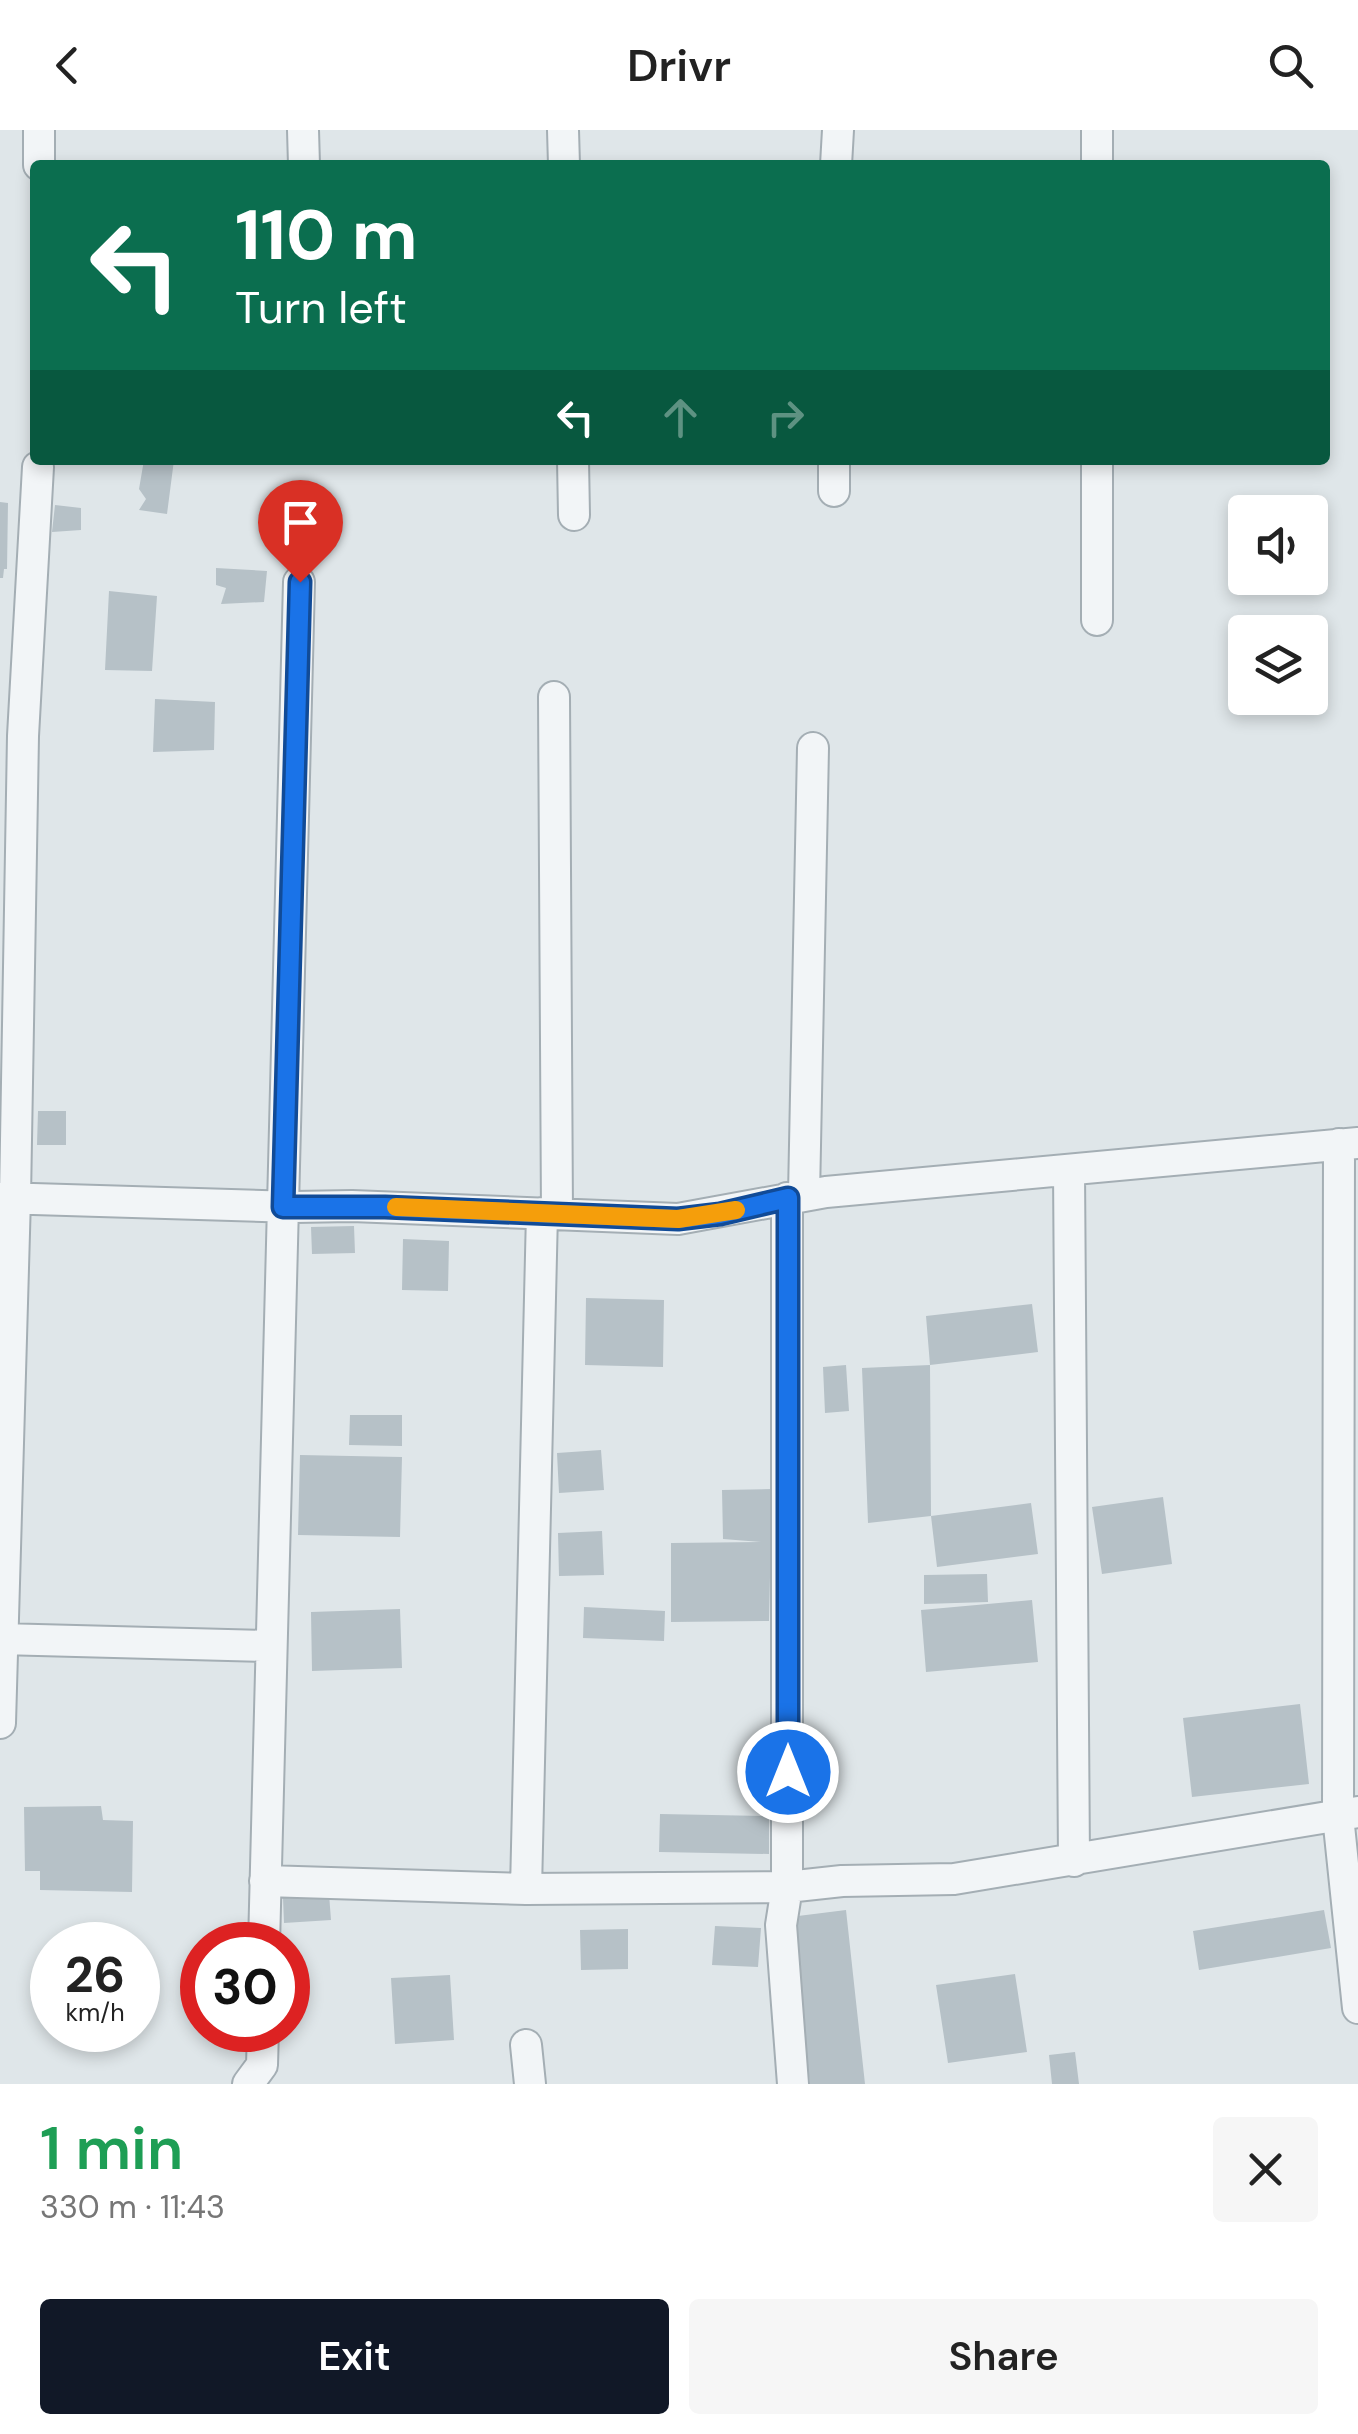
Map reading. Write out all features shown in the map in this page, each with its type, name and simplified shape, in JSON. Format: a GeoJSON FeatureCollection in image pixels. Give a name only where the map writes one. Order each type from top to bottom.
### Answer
{"type":"FeatureCollection","features":[{"type":"Feature","properties":{"kind":"street"},"geometry":{"type":"LineString","coordinates":[[39,130],[40,160]]}},
{"type":"Feature","properties":{"kind":"street"},"geometry":{"type":"LineString","coordinates":[[303,130],[304,160]]}},
{"type":"Feature","properties":{"kind":"street"},"geometry":{"type":"LineString","coordinates":[[564,130],[564,160]]}},
{"type":"Feature","properties":{"kind":"street"},"geometry":{"type":"LineString","coordinates":[[836,160],[838,130]]}},
{"type":"Feature","properties":{"kind":"street"},"geometry":{"type":"LineString","coordinates":[[1097,130],[1097,160]]}},
{"type":"Feature","properties":{"kind":"street"},"geometry":{"type":"LineString","coordinates":[[572,465],[574,515]]}},
{"type":"Feature","properties":{"kind":"street"},"geometry":{"type":"LineString","coordinates":[[834,465],[834,491]]}},
{"type":"Feature","properties":{"kind":"street"},"geometry":{"type":"LineString","coordinates":[[1097,465],[1097,620]]}},
{"type":"Feature","properties":{"kind":"street"},"geometry":{"type":"LineString","coordinates":[[0,1723],[12,736],[38,467]]}},
{"type":"Feature","properties":{"kind":"street"},"geometry":{"type":"LineString","coordinates":[[264,1922],[300,582]]}},
{"type":"Feature","properties":{"kind":"street"},"geometry":{"type":"LineString","coordinates":[[526,1889],[550,1213],[554,697]]}},
{"type":"Feature","properties":{"kind":"street"},"geometry":{"type":"LineString","coordinates":[[794,2084],[782,1925],[788,1888],[796,1196],[812,748]]}},
{"type":"Feature","properties":{"kind":"street"},"geometry":{"type":"LineString","coordinates":[[8,1198],[678,1219],[720,1214],[796,1196],[1348,1144],[1348,1814],[1358,2008]]}},
{"type":"Feature","properties":{"kind":"street"},"geometry":{"type":"LineString","coordinates":[[1068,1170],[1074,1860]]}},
{"type":"Feature","properties":{"kind":"street"},"geometry":{"type":"LineString","coordinates":[[2,1639],[269,1646]]}},
{"type":"Feature","properties":{"kind":"street"},"geometry":{"type":"LineString","coordinates":[[265,1881],[526,1889],[788,1888],[842,1881],[954,1880],[1348,1814]]}},
{"type":"Feature","properties":{"kind":"street"},"geometry":{"type":"LineString","coordinates":[[526,2045],[530,2084]]}},
{"type":"Feature","properties":{"kind":"street"},"geometry":{"type":"LineString","coordinates":[[248,2084],[262,2065],[262,2052]]}},
{"type":"Feature","properties":{"kind":"building"},"geometry":{"type":"Polygon","coordinates":[[[143,465],[173,465],[167,514],[139,510],[146,499],[139,489],[143,465]]]}},
{"type":"Feature","properties":{"kind":"building"},"geometry":{"type":"Polygon","coordinates":[[[0,502],[8,503],[7,569],[3,578],[0,578],[0,502]]]}},
{"type":"Feature","properties":{"kind":"building"},"geometry":{"type":"Polygon","coordinates":[[[55,505],[81,508],[81,530],[52,532],[55,505]]]}},
{"type":"Feature","properties":{"kind":"building"},"geometry":{"type":"Polygon","coordinates":[[[216,568],[267,571],[264,602],[221,604],[226,588],[216,585],[216,568]]]}},
{"type":"Feature","properties":{"kind":"building"},"geometry":{"type":"Polygon","coordinates":[[[109,591],[157,596],[152,671],[105,670],[109,591]]]}},
{"type":"Feature","properties":{"kind":"building"},"geometry":{"type":"Polygon","coordinates":[[[155,699],[215,702],[214,750],[153,752],[155,699]]]}},
{"type":"Feature","properties":{"kind":"building"},"geometry":{"type":"Polygon","coordinates":[[[38,1111],[66,1111],[66,1145],[37,1145],[38,1111]]]}},
{"type":"Feature","properties":{"kind":"building"},"geometry":{"type":"Polygon","coordinates":[[[354,1226],[355,1253],[312,1254],[311,1227],[354,1226]]]}},
{"type":"Feature","properties":{"kind":"building"},"geometry":{"type":"Polygon","coordinates":[[[403,1239],[449,1241],[448,1291],[402,1290],[403,1239]]]}},
{"type":"Feature","properties":{"kind":"building"},"geometry":{"type":"Polygon","coordinates":[[[586,1298],[664,1300],[663,1367],[585,1365],[586,1298]]]}},
{"type":"Feature","properties":{"kind":"building"},"geometry":{"type":"Polygon","coordinates":[[[1032,1304],[1038,1352],[930,1365],[926,1316],[1032,1304]]]}},
{"type":"Feature","properties":{"kind":"building"},"geometry":{"type":"Polygon","coordinates":[[[846,1365],[849,1411],[825,1413],[823,1367],[846,1365]]]}},
{"type":"Feature","properties":{"kind":"building"},"geometry":{"type":"Polygon","coordinates":[[[930,1365],[931,1516],[868,1523],[862,1368],[930,1365]]]}},
{"type":"Feature","properties":{"kind":"building"},"geometry":{"type":"Polygon","coordinates":[[[350,1415],[402,1415],[402,1446],[349,1445],[350,1415]]]}},
{"type":"Feature","properties":{"kind":"building"},"geometry":{"type":"Polygon","coordinates":[[[601,1450],[604,1490],[559,1493],[557,1453],[601,1450]]]}},
{"type":"Feature","properties":{"kind":"building"},"geometry":{"type":"Polygon","coordinates":[[[300,1455],[402,1457],[400,1537],[298,1535],[300,1455]]]}},
{"type":"Feature","properties":{"kind":"building"},"geometry":{"type":"Polygon","coordinates":[[[772,1489],[769,1621],[671,1622],[671,1543],[761,1542],[723,1539],[722,1490],[772,1489]]]}},
{"type":"Feature","properties":{"kind":"building"},"geometry":{"type":"Polygon","coordinates":[[[1163,1497],[1172,1564],[1102,1574],[1092,1507],[1163,1497]]]}},
{"type":"Feature","properties":{"kind":"building"},"geometry":{"type":"Polygon","coordinates":[[[1031,1503],[1038,1554],[937,1567],[931,1516],[1031,1503]]]}},
{"type":"Feature","properties":{"kind":"building"},"geometry":{"type":"Polygon","coordinates":[[[602,1531],[604,1575],[559,1576],[558,1533],[602,1531]]]}},
{"type":"Feature","properties":{"kind":"building"},"geometry":{"type":"Polygon","coordinates":[[[987,1574],[988,1602],[924,1604],[924,1575],[987,1574]]]}},
{"type":"Feature","properties":{"kind":"building"},"geometry":{"type":"Polygon","coordinates":[[[1032,1600],[1038,1662],[926,1672],[921,1610],[1032,1600]]]}},
{"type":"Feature","properties":{"kind":"building"},"geometry":{"type":"Polygon","coordinates":[[[584,1607],[665,1611],[664,1641],[583,1638],[584,1607]]]}},
{"type":"Feature","properties":{"kind":"building"},"geometry":{"type":"Polygon","coordinates":[[[400,1609],[402,1668],[312,1671],[311,1612],[400,1609]]]}},
{"type":"Feature","properties":{"kind":"building"},"geometry":{"type":"Polygon","coordinates":[[[1300,1704],[1309,1784],[1192,1797],[1183,1718],[1300,1704]]]}},
{"type":"Feature","properties":{"kind":"building"},"geometry":{"type":"Polygon","coordinates":[[[101,1806],[103,1820],[133,1821],[132,1892],[40,1890],[40,1871],[25,1871],[24,1807],[101,1806]]]}},
{"type":"Feature","properties":{"kind":"building"},"geometry":{"type":"Polygon","coordinates":[[[660,1814],[769,1816],[769,1854],[659,1852],[660,1814]]]}},
{"type":"Feature","properties":{"kind":"building"},"geometry":{"type":"Polygon","coordinates":[[[329,1894],[331,1920],[284,1922],[283,1898],[329,1894]]]}},
{"type":"Feature","properties":{"kind":"building"},"geometry":{"type":"Polygon","coordinates":[[[846,1910],[865,2084],[810,2084],[790,1917],[846,1910]]]}},
{"type":"Feature","properties":{"kind":"building"},"geometry":{"type":"Polygon","coordinates":[[[1324,1910],[1331,1948],[1199,1970],[1193,1931],[1324,1910]]]}},
{"type":"Feature","properties":{"kind":"building"},"geometry":{"type":"Polygon","coordinates":[[[715,1926],[761,1928],[758,1967],[712,1965],[715,1926]]]}},
{"type":"Feature","properties":{"kind":"building"},"geometry":{"type":"Polygon","coordinates":[[[628,1929],[628,1969],[581,1970],[580,1930],[628,1929]]]}},
{"type":"Feature","properties":{"kind":"building"},"geometry":{"type":"Polygon","coordinates":[[[1015,1974],[1027,2052],[948,2063],[936,1985],[1015,1974]]]}},
{"type":"Feature","properties":{"kind":"building"},"geometry":{"type":"Polygon","coordinates":[[[450,1975],[454,2040],[395,2044],[391,1978],[450,1975]]]}},
{"type":"Feature","properties":{"kind":"building"},"geometry":{"type":"Polygon","coordinates":[[[1075,2052],[1079,2084],[1052,2084],[1049,2055],[1075,2052]]]}},
{"type":"Feature","properties":{"kind":"slow traffic"},"geometry":{"type":"LineString","coordinates":[[396,1207],[678,1219],[736,1210]]}},
{"type":"Feature","properties":{"kind":"route"},"geometry":{"type":"LineString","coordinates":[[300,582],[283,1207],[385,1207],[678,1219],[788,1198],[788,1772]]}}]}
